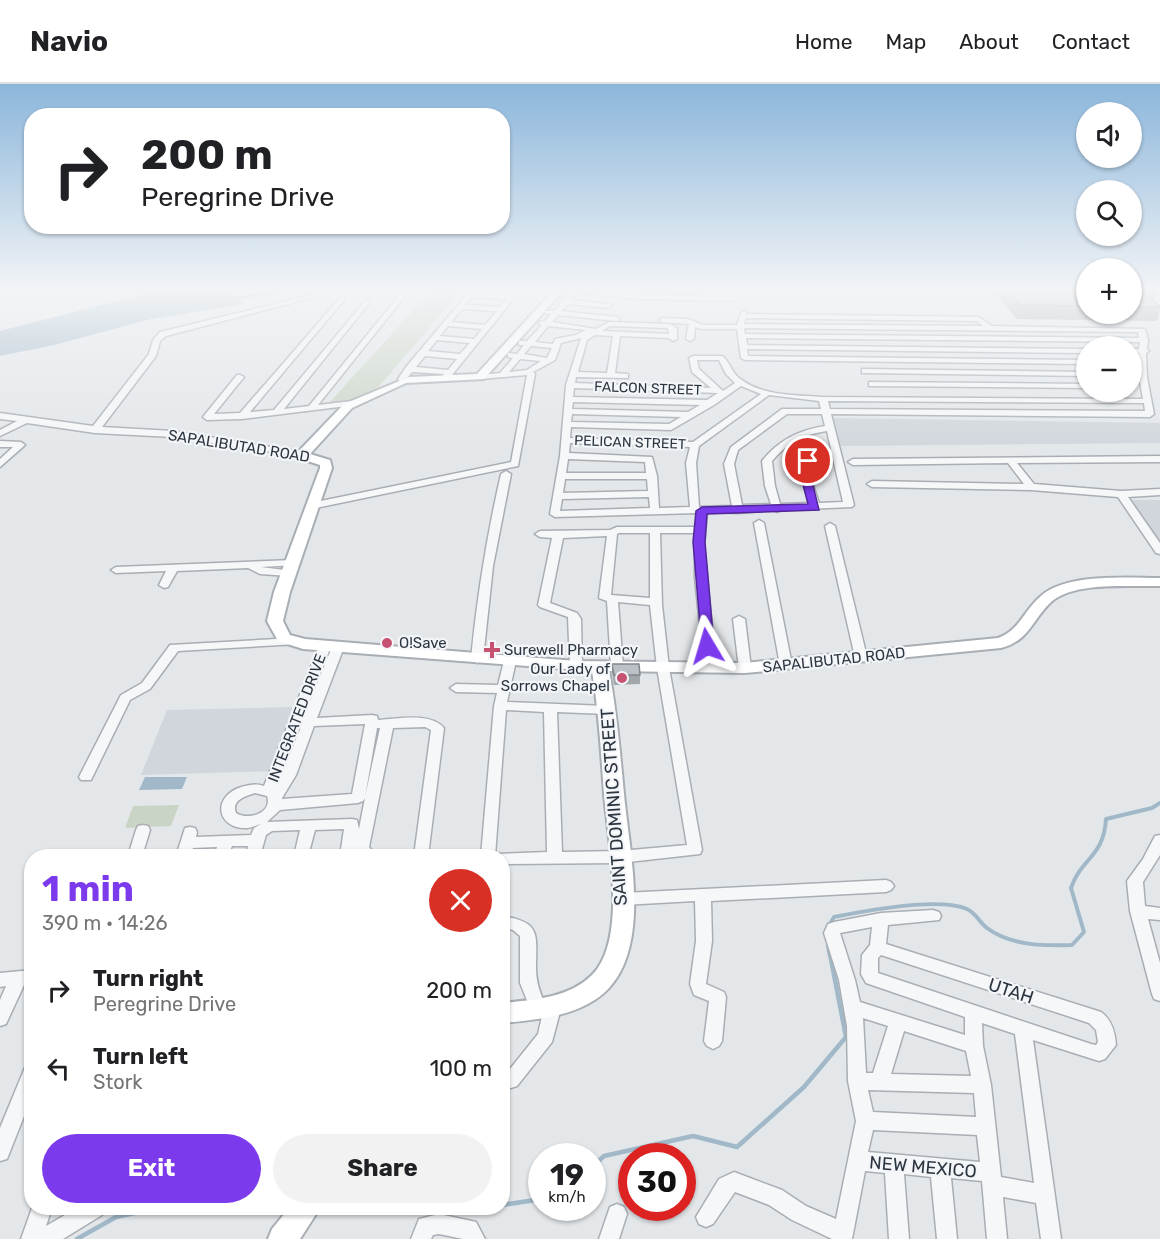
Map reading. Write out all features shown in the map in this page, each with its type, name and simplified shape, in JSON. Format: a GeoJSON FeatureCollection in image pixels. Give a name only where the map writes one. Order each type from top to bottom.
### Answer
{"type":"FeatureCollection","features":[{"type":"Feature","properties":{"kind":"street"},"geometry":{"type":"LineString","coordinates":[[95,430],[153,354],[156,345]]}},
{"type":"Feature","properties":{"kind":"street"},"geometry":{"type":"LineString","coordinates":[[277,412],[332,345]]}},
{"type":"Feature","properties":{"kind":"street"},"geometry":{"type":"LineString","coordinates":[[312,407],[362,345]]}},
{"type":"Feature","properties":{"kind":"street"},"geometry":{"type":"LineString","coordinates":[[405,378],[428,345],[468,349]]}},
{"type":"Feature","properties":{"kind":"street"},"geometry":{"type":"LineString","coordinates":[[448,375],[472,345]]}},
{"type":"Feature","properties":{"kind":"street"},"geometry":{"type":"LineString","coordinates":[[480,377],[516,345]]}},
{"type":"Feature","properties":{"kind":"street"},"geometry":{"type":"LineString","coordinates":[[501,361],[518,345]]}},
{"type":"Feature","properties":{"kind":"street"},"geometry":{"type":"LineString","coordinates":[[502,375],[525,345]]}},
{"type":"Feature","properties":{"kind":"street"},"geometry":{"type":"LineString","coordinates":[[539,366],[541,345]]}},
{"type":"Feature","properties":{"kind":"street"},"geometry":{"type":"LineString","coordinates":[[546,345],[548,360]]}},
{"type":"Feature","properties":{"kind":"street"},"geometry":{"type":"LineString","coordinates":[[553,345],[555,350]]}},
{"type":"Feature","properties":{"kind":"street"},"geometry":{"type":"LineString","coordinates":[[531,370],[548,360],[557,345]]}},
{"type":"Feature","properties":{"kind":"street"},"geometry":{"type":"LineString","coordinates":[[582,345],[570,385],[564,456],[554,513],[557,515],[846,506],[850,504],[823,399]]}},
{"type":"Feature","properties":{"kind":"street"},"geometry":{"type":"LineString","coordinates":[[611,375],[615,345]]}},
{"type":"Feature","properties":{"kind":"street"},"geometry":{"type":"LineString","coordinates":[[853,345],[878,398]]}},
{"type":"Feature","properties":{"kind":"street"},"geometry":{"type":"LineString","coordinates":[[1004,345],[1017,361]]}},
{"type":"Feature","properties":{"kind":"street"},"geometry":{"type":"LineString","coordinates":[[738,510],[729,464],[735,449],[780,412],[1148,415],[1150,414],[1148,401],[1141,387],[1144,345]]}},
{"type":"Feature","properties":{"kind":"street"},"geometry":{"type":"LineString","coordinates":[[242,416],[300,347],[317,353],[320,359]]}},
{"type":"Feature","properties":{"kind":"street"},"geometry":{"type":"LineString","coordinates":[[1076,351],[743,347],[743,357],[749,359],[1076,362]]}},
{"type":"Feature","properties":{"kind":"street"},"geometry":{"type":"LineString","coordinates":[[422,353],[463,357]]}},
{"type":"Feature","properties":{"kind":"street"},"geometry":{"type":"LineString","coordinates":[[723,391],[695,370],[693,358],[722,358],[730,375],[740,383],[767,393],[823,399],[1160,402]]}},
{"type":"Feature","properties":{"kind":"street"},"geometry":{"type":"LineString","coordinates":[[415,361],[456,364]]}},
{"type":"Feature","properties":{"kind":"street"},"geometry":{"type":"LineString","coordinates":[[866,371],[1076,374]]}},
{"type":"Feature","properties":{"kind":"street"},"geometry":{"type":"LineString","coordinates":[[240,377],[207,417],[242,416],[352,403],[405,378],[531,374],[515,464],[311,506]]}},
{"type":"Feature","properties":{"kind":"street"},"geometry":{"type":"LineString","coordinates":[[572,374],[625,376]]}},
{"type":"Feature","properties":{"kind":"street"},"geometry":{"type":"LineString","coordinates":[[566,424],[667,428],[711,403],[723,391],[740,383]]}},
{"type":"Feature","properties":{"kind":"street"},"geometry":{"type":"LineString","coordinates":[[872,384],[1076,386]]}},
{"type":"Feature","properties":{"kind":"street","name":"FALCON STREET"},"geometry":{"type":"LineString","coordinates":[[570,385],[723,391]]}},
{"type":"Feature","properties":{"kind":"street"},"geometry":{"type":"LineString","coordinates":[[630,400],[632,388]]}},
{"type":"Feature","properties":{"kind":"street"},"geometry":{"type":"LineString","coordinates":[[710,668],[702,599],[699,527],[693,518],[696,511],[691,463],[695,445],[767,393]]}},
{"type":"Feature","properties":{"kind":"street"},"geometry":{"type":"LineString","coordinates":[[569,399],[711,403]]}},
{"type":"Feature","properties":{"kind":"street"},"geometry":{"type":"LineString","coordinates":[[302,455],[352,403]]}},
{"type":"Feature","properties":{"kind":"street"},"geometry":{"type":"LineString","coordinates":[[569,411],[692,415]]}},
{"type":"Feature","properties":{"kind":"street","name":"SAPALIBUTAD ROAD"},"geometry":{"type":"LineString","coordinates":[[0,416],[95,430],[173,434],[302,455],[326,463],[324,478],[311,506],[275,621],[280,633],[294,642],[576,666],[745,668],[1001,643],[1023,633],[1047,598],[1054,593],[1080,586],[1160,582]]}},
{"type":"Feature","properties":{"kind":"street"},"geometry":{"type":"LineString","coordinates":[[2,430],[24,421]]}},
{"type":"Feature","properties":{"kind":"street"},"geometry":{"type":"LineString","coordinates":[[777,509],[770,486],[767,461],[775,451],[796,434],[830,428]]}},
{"type":"Feature","properties":{"kind":"street","name":"PELICAN STREET"},"geometry":{"type":"LineString","coordinates":[[564,440],[695,445]]}},
{"type":"Feature","properties":{"kind":"street"},"geometry":{"type":"LineString","coordinates":[[0,444],[21,444],[0,464]]}},
{"type":"Feature","properties":{"kind":"street"},"geometry":{"type":"LineString","coordinates":[[815,507],[805,473],[808,461],[814,454],[835,451]]}},
{"type":"Feature","properties":{"kind":"street"},"geometry":{"type":"LineString","coordinates":[[564,456],[650,461],[655,512]]}},
{"type":"Feature","properties":{"kind":"street"},"geometry":{"type":"LineString","coordinates":[[853,462],[1160,459]]}},
{"type":"Feature","properties":{"kind":"street"},"geometry":{"type":"LineString","coordinates":[[1010,460],[1031,487]]}},
{"type":"Feature","properties":{"kind":"street"},"geometry":{"type":"LineString","coordinates":[[477,659],[482,597],[492,535],[506,474]]}},
{"type":"Feature","properties":{"kind":"street"},"geometry":{"type":"LineString","coordinates":[[561,476],[652,476]]}},
{"type":"Feature","properties":{"kind":"street"},"geometry":{"type":"LineString","coordinates":[[872,484],[1031,487],[1121,494],[1160,492]]}},
{"type":"Feature","properties":{"kind":"street"},"geometry":{"type":"LineString","coordinates":[[557,496],[652,494]]}},
{"type":"Feature","properties":{"kind":"street"},"geometry":{"type":"LineString","coordinates":[[1121,494],[1160,551]]}},
{"type":"Feature","properties":{"kind":"street"},"geometry":{"type":"LineString","coordinates":[[759,523],[786,665]]}},
{"type":"Feature","properties":{"kind":"street"},"geometry":{"type":"LineString","coordinates":[[830,526],[861,657]]}},
{"type":"Feature","properties":{"kind":"street"},"geometry":{"type":"LineString","coordinates":[[540,534],[612,533],[617,530],[699,527]]}},
{"type":"Feature","properties":{"kind":"street"},"geometry":{"type":"LineString","coordinates":[[510,858],[620,857],[695,850],[663,668],[656,602],[655,530]]}},
{"type":"Feature","properties":{"kind":"street"},"geometry":{"type":"LineString","coordinates":[[612,533],[605,598],[656,602]]}},
{"type":"Feature","properties":{"kind":"street"},"geometry":{"type":"LineString","coordinates":[[558,535],[544,605],[573,615],[576,666]]}},
{"type":"Feature","properties":{"kind":"street"},"geometry":{"type":"LineString","coordinates":[[202,567],[206,556]]}},
{"type":"Feature","properties":{"kind":"street"},"geometry":{"type":"LineString","coordinates":[[116,570],[252,566],[260,571],[291,568]]}},
{"type":"Feature","properties":{"kind":"street"},"geometry":{"type":"LineString","coordinates":[[164,585],[173,568]]}},
{"type":"Feature","properties":{"kind":"street"},"geometry":{"type":"LineString","coordinates":[[608,667],[612,600]]}},
{"type":"Feature","properties":{"kind":"street"},"geometry":{"type":"LineString","coordinates":[[739,619],[745,668]]}},
{"type":"Feature","properties":{"kind":"street"},"geometry":{"type":"LineString","coordinates":[[86,777],[125,698],[146,687],[174,648],[294,642]]}},
{"type":"Feature","properties":{"kind":"street","name":"INTEGRATED DRIVE"},"geometry":{"type":"LineString","coordinates":[[273,797],[289,775],[295,742],[332,647]]}},
{"type":"Feature","properties":{"kind":"street"},"geometry":{"type":"LineString","coordinates":[[489,849],[500,706],[510,661]]}},
{"type":"Feature","properties":{"kind":"street","name":"SAINT DOMINIC STREET"},"geometry":{"type":"LineString","coordinates":[[510,1012],[545,1009],[587,990],[610,970],[618,943],[623,899],[607,710],[608,667]]}},
{"type":"Feature","properties":{"kind":"street"},"geometry":{"type":"LineString","coordinates":[[456,688],[503,689]]}},
{"type":"Feature","properties":{"kind":"street"},"geometry":{"type":"LineString","coordinates":[[500,706],[607,710]]}},
{"type":"Feature","properties":{"kind":"street"},"geometry":{"type":"LineString","coordinates":[[550,708],[555,858]]}},
{"type":"Feature","properties":{"kind":"street"},"geometry":{"type":"LineString","coordinates":[[302,722],[370,719],[379,724],[431,724],[438,728],[422,849]]}},
{"type":"Feature","properties":{"kind":"street"},"geometry":{"type":"LineString","coordinates":[[228,837],[226,807],[233,797],[255,788],[273,797],[357,799],[379,724]]}},
{"type":"Feature","properties":{"kind":"street"},"geometry":{"type":"LineString","coordinates":[[363,849],[379,724]]}},
{"type":"Feature","properties":{"kind":"street"},"geometry":{"type":"LineString","coordinates":[[228,837],[261,819],[273,797]]}},
{"type":"Feature","properties":{"kind":"street"},"geometry":{"type":"LineString","coordinates":[[303,849],[309,824]]}},
{"type":"Feature","properties":{"kind":"street"},"geometry":{"type":"LineString","coordinates":[[254,849],[260,832],[270,826],[352,824],[348,849]]}},
{"type":"Feature","properties":{"kind":"street"},"geometry":{"type":"LineString","coordinates":[[137,849],[143,830]]}},
{"type":"Feature","properties":{"kind":"street"},"geometry":{"type":"LineString","coordinates":[[187,844],[228,837],[256,840]]}},
{"type":"Feature","properties":{"kind":"street"},"geometry":{"type":"LineString","coordinates":[[1160,840],[1155,863],[1135,881],[1138,911],[1156,967],[1160,994]]}},
{"type":"Feature","properties":{"kind":"street"},"geometry":{"type":"LineString","coordinates":[[623,899],[886,886]]}},
{"type":"Feature","properties":{"kind":"street"},"geometry":{"type":"LineString","coordinates":[[702,894],[704,941],[698,984],[700,990],[718,997],[713,1041]]}},
{"type":"Feature","properties":{"kind":"street"},"geometry":{"type":"LineString","coordinates":[[1138,911],[1160,914]]}},
{"type":"Feature","properties":{"kind":"street"},"geometry":{"type":"LineString","coordinates":[[706,1217],[726,1186],[734,1182],[775,1197],[843,1236],[866,1121],[857,1081],[856,1026],[847,980],[832,933],[834,928],[880,919],[933,916]]}},
{"type":"Feature","properties":{"kind":"street"},"geometry":{"type":"LineString","coordinates":[[880,919],[878,948],[870,955],[869,974],[872,978],[1023,1029],[1051,1239]]}},
{"type":"Feature","properties":{"kind":"street"},"geometry":{"type":"LineString","coordinates":[[510,922],[516,922],[527,930],[531,946],[527,977],[545,1009],[546,1037],[510,1080]]}},
{"type":"Feature","properties":{"kind":"street","name":"UTAH"},"geometry":{"type":"LineString","coordinates":[[878,948],[1095,1017],[1101,1020],[1107,1045],[1099,1053],[1091,1052],[1023,1029]]}},
{"type":"Feature","properties":{"kind":"street"},"geometry":{"type":"LineString","coordinates":[[0,980],[24,978]]}},
{"type":"Feature","properties":{"kind":"street"},"geometry":{"type":"LineString","coordinates":[[0,1019],[24,980]]}},
{"type":"Feature","properties":{"kind":"street"},"geometry":{"type":"LineString","coordinates":[[852,1007],[974,1046]]}},
{"type":"Feature","properties":{"kind":"street"},"geometry":{"type":"LineString","coordinates":[[973,1012],[974,1046],[982,1085],[997,1239]]}},
{"type":"Feature","properties":{"kind":"street"},"geometry":{"type":"LineString","coordinates":[[879,1082],[898,1023]]}},
{"type":"Feature","properties":{"kind":"street"},"geometry":{"type":"LineString","coordinates":[[857,1081],[982,1085]]}},
{"type":"Feature","properties":{"kind":"street"},"geometry":{"type":"LineString","coordinates":[[0,1152],[24,1091]]}},
{"type":"Feature","properties":{"kind":"street"},"geometry":{"type":"LineString","coordinates":[[866,1121],[986,1126]]}},
{"type":"Feature","properties":{"kind":"street","name":"NEW MEXICO"},"geometry":{"type":"LineString","coordinates":[[858,1161],[939,1167],[1045,1195]]}},
{"type":"Feature","properties":{"kind":"street"},"geometry":{"type":"LineString","coordinates":[[894,1165],[899,1239]]}},
{"type":"Feature","properties":{"kind":"street"},"geometry":{"type":"LineString","coordinates":[[939,1167],[948,1239]]}},
{"type":"Feature","properties":{"kind":"street"},"geometry":{"type":"LineString","coordinates":[[609,1239],[617,1214]]}},
{"type":"Feature","properties":{"kind":"street"},"geometry":{"type":"LineString","coordinates":[[31,1239],[40,1215]]}},
{"type":"Feature","properties":{"kind":"street"},"geometry":{"type":"LineString","coordinates":[[44,1239],[83,1215]]}},
{"type":"Feature","properties":{"kind":"street"},"geometry":{"type":"LineString","coordinates":[[282,1239],[301,1215]]}},
{"type":"Feature","properties":{"kind":"street"},"geometry":{"type":"LineString","coordinates":[[421,1239],[426,1226],[433,1225],[470,1236]]}},
{"type":"Feature","properties":{"kind":"shaded area"},"geometry":{"type":"Polygon","coordinates":[[[833,418],[1160,423],[1160,443],[841,446],[833,418]]]}},
{"type":"Feature","properties":{"kind":"shaded area"},"geometry":{"type":"Polygon","coordinates":[[[1128,500],[1160,500],[1160,546],[1128,500]]]}},
{"type":"Feature","properties":{"kind":"shaded area"},"geometry":{"type":"Polygon","coordinates":[[[293,707],[276,771],[141,775],[167,710],[293,707]]]}},
{"type":"Feature","properties":{"kind":"green space"},"geometry":{"type":"Polygon","coordinates":[[[382,345],[415,345],[375,391],[350,402],[328,404],[382,345]]]}},
{"type":"Feature","properties":{"kind":"green space"},"geometry":{"type":"Polygon","coordinates":[[[179,805],[171,826],[125,828],[133,806],[179,805]]]}},
{"type":"Feature","properties":{"kind":"water"},"geometry":{"type":"Polygon","coordinates":[[[0,345],[54,345],[54,345],[0,356],[0,345]]]}},
{"type":"Feature","properties":{"kind":"water"},"geometry":{"type":"Polygon","coordinates":[[[145,777],[187,777],[182,789],[139,790],[145,777]]]}},
{"type":"Feature","properties":{"kind":"building"},"geometry":{"type":"Polygon","coordinates":[[[612,664],[639,664],[640,675],[614,675],[612,664]]]}},
{"type":"Feature","properties":{"kind":"waterway"},"geometry":{"type":"LineString","coordinates":[[825,933],[834,917],[902,906],[939,904],[967,909],[996,934],[1017,942],[1072,945],[1084,932],[1071,888],[1080,870],[1097,850],[1106,819],[1152,808],[1160,803]]}},
{"type":"Feature","properties":{"kind":"waterway"},"geometry":{"type":"LineString","coordinates":[[828,946],[830,956]]}},
{"type":"Feature","properties":{"kind":"waterway"},"geometry":{"type":"LineString","coordinates":[[606,1156],[693,1136],[737,1147],[804,1087],[846,1037],[830,954]]}},
{"type":"Feature","properties":{"kind":"waterway"},"geometry":{"type":"LineString","coordinates":[[510,1204],[528,1201]]}},
{"type":"Feature","properties":{"kind":"waterway"},"geometry":{"type":"LineString","coordinates":[[77,1239],[116,1217],[125,1215]]}},
{"type":"Feature","properties":{"kind":"place","name":"O!Save"},"geometry":{"type":"Point","coordinates":[387,643]}},
{"type":"Feature","properties":{"kind":"place","name":"Surewell Pharmacy"},"geometry":{"type":"Point","coordinates":[492,650]}},
{"type":"Feature","properties":{"kind":"place","name":"Our Lady of Sorrows Chapel"},"geometry":{"type":"Point","coordinates":[622,678]}},
{"type":"Feature","properties":{"kind":"route"},"geometry":{"type":"LineString","coordinates":[[707,646],[699,542],[702,511],[815,507],[805,473],[808,461]]}}]}
